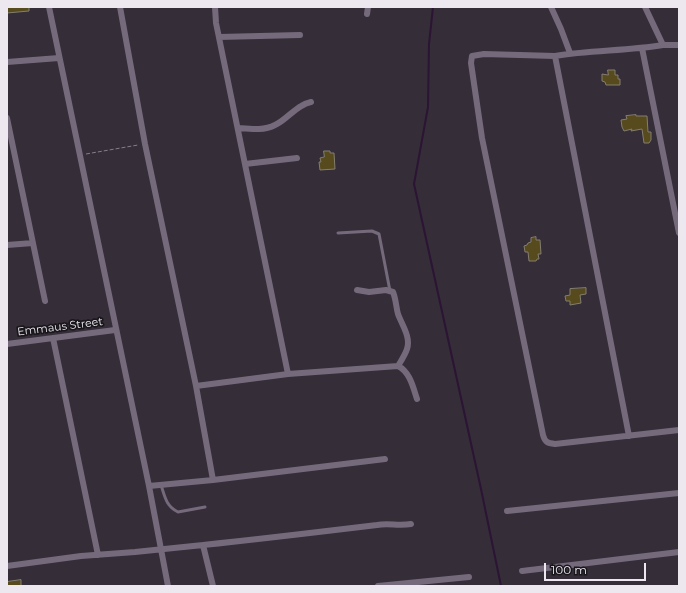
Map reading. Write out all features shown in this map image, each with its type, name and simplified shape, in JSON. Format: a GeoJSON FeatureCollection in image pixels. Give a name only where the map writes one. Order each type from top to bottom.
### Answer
{"type":"FeatureCollection","features":[{"type":"Feature","properties":{"kind":"street"},"geometry":{"type":"LineString","coordinates":[[49,7],[149,486],[168,586]]}},
{"type":"Feature","properties":{"kind":"street"},"geometry":{"type":"LineString","coordinates":[[120,7],[145,144],[196,386],[213,480]]}},
{"type":"Feature","properties":{"kind":"street"},"geometry":{"type":"LineString","coordinates":[[214,7],[288,374]]}},
{"type":"Feature","properties":{"kind":"street"},"geometry":{"type":"LineString","coordinates":[[367,14],[368,7]]}},
{"type":"Feature","properties":{"kind":"street"},"geometry":{"type":"LineString","coordinates":[[551,7],[570,53]]}},
{"type":"Feature","properties":{"kind":"street"},"geometry":{"type":"LineString","coordinates":[[645,7],[663,45]]}},
{"type":"Feature","properties":{"kind":"street"},"geometry":{"type":"LineString","coordinates":[[219,37],[300,35]]}},
{"type":"Feature","properties":{"kind":"street"},"geometry":{"type":"LineString","coordinates":[[679,45],[570,53],[555,56],[484,54],[472,56],[471,63],[484,145],[500,218],[529,370],[545,441],[555,444],[679,430]]}},
{"type":"Feature","properties":{"kind":"street"},"geometry":{"type":"LineString","coordinates":[[642,48],[679,233]]}},
{"type":"Feature","properties":{"kind":"street"},"geometry":{"type":"LineString","coordinates":[[555,56],[629,436]]}},
{"type":"Feature","properties":{"kind":"street"},"geometry":{"type":"LineString","coordinates":[[7,62],[59,58]]}},
{"type":"Feature","properties":{"kind":"street"},"geometry":{"type":"LineString","coordinates":[[238,128],[259,129],[274,126],[300,106],[311,102]]}},
{"type":"Feature","properties":{"kind":"street"},"geometry":{"type":"LineString","coordinates":[[7,118],[45,301]]}},
{"type":"Feature","properties":{"kind":"street"},"geometry":{"type":"LineString","coordinates":[[7,154],[14,153]]}},
{"type":"Feature","properties":{"kind":"street"},"geometry":{"type":"LineString","coordinates":[[245,164],[297,158]]}},
{"type":"Feature","properties":{"kind":"street"},"geometry":{"type":"LineString","coordinates":[[7,244],[33,243]]}},
{"type":"Feature","properties":{"kind":"street"},"geometry":{"type":"LineString","coordinates":[[357,290],[369,292],[386,290],[390,291],[395,296],[398,315],[408,338],[407,349],[398,366]]}},
{"type":"Feature","properties":{"kind":"street","name":"Emmaus Street"},"geometry":{"type":"LineString","coordinates":[[7,344],[116,330]]}},
{"type":"Feature","properties":{"kind":"street"},"geometry":{"type":"LineString","coordinates":[[53,338],[98,555]]}},
{"type":"Feature","properties":{"kind":"street"},"geometry":{"type":"LineString","coordinates":[[196,386],[288,374],[398,366],[406,372],[413,387],[416,399]]}},
{"type":"Feature","properties":{"kind":"street"},"geometry":{"type":"LineString","coordinates":[[149,486],[213,480],[385,459]]}},
{"type":"Feature","properties":{"kind":"street"},"geometry":{"type":"LineString","coordinates":[[507,511],[679,493]]}},
{"type":"Feature","properties":{"kind":"street"},"geometry":{"type":"LineString","coordinates":[[7,566],[98,555],[309,534],[379,524],[411,524]]}},
{"type":"Feature","properties":{"kind":"street"},"geometry":{"type":"LineString","coordinates":[[203,545],[213,586]]}},
{"type":"Feature","properties":{"kind":"street"},"geometry":{"type":"LineString","coordinates":[[522,571],[679,552]]}},
{"type":"Feature","properties":{"kind":"street"},"geometry":{"type":"LineString","coordinates":[[378,586],[469,577]]}},
{"type":"Feature","properties":{"kind":"lane"},"geometry":{"type":"LineString","coordinates":[[338,233],[372,231],[378,234],[390,291]]}},
{"type":"Feature","properties":{"kind":"lane"},"geometry":{"type":"LineString","coordinates":[[161,485],[166,502],[174,510],[178,512],[205,507]]}},
{"type":"Feature","properties":{"kind":"path"},"geometry":{"type":"LineString","coordinates":[[79,155],[145,144]]}},
{"type":"Feature","properties":{"kind":"building"},"geometry":{"type":"Polygon","coordinates":[[[7,7],[29,7],[29,11],[7,13],[7,7]]]}},
{"type":"Feature","properties":{"kind":"building"},"geometry":{"type":"Polygon","coordinates":[[[608,70],[615,70],[615,75],[618,75],[618,79],[620,79],[620,85],[606,85],[605,82],[602,81],[602,74],[608,75],[608,70]]]}},
{"type":"Feature","properties":{"kind":"building"},"geometry":{"type":"Polygon","coordinates":[[[626,116],[647,116],[648,132],[651,132],[651,140],[649,143],[644,143],[642,129],[624,131],[622,127],[621,120],[627,119],[626,116]]]}},
{"type":"Feature","properties":{"kind":"building"},"geometry":{"type":"Polygon","coordinates":[[[324,151],[334,153],[335,169],[320,170],[319,162],[321,162],[320,158],[324,157],[324,151]]]}},
{"type":"Feature","properties":{"kind":"building"},"geometry":{"type":"Polygon","coordinates":[[[536,237],[536,240],[540,240],[541,254],[538,254],[539,259],[536,261],[529,261],[528,252],[525,252],[524,246],[531,242],[531,238],[536,237]]]}},
{"type":"Feature","properties":{"kind":"building"},"geometry":{"type":"Polygon","coordinates":[[[586,288],[586,294],[580,295],[581,303],[570,305],[570,301],[566,301],[565,296],[570,295],[570,289],[586,288]]]}},
{"type":"Feature","properties":{"kind":"building"},"geometry":{"type":"Polygon","coordinates":[[[21,580],[21,586],[7,586],[7,582],[21,580]]]}},
{"type":"Feature","properties":{"kind":"waterway"},"geometry":{"type":"LineString","coordinates":[[433,7],[429,44],[428,107],[414,184],[501,586]]}}]}
